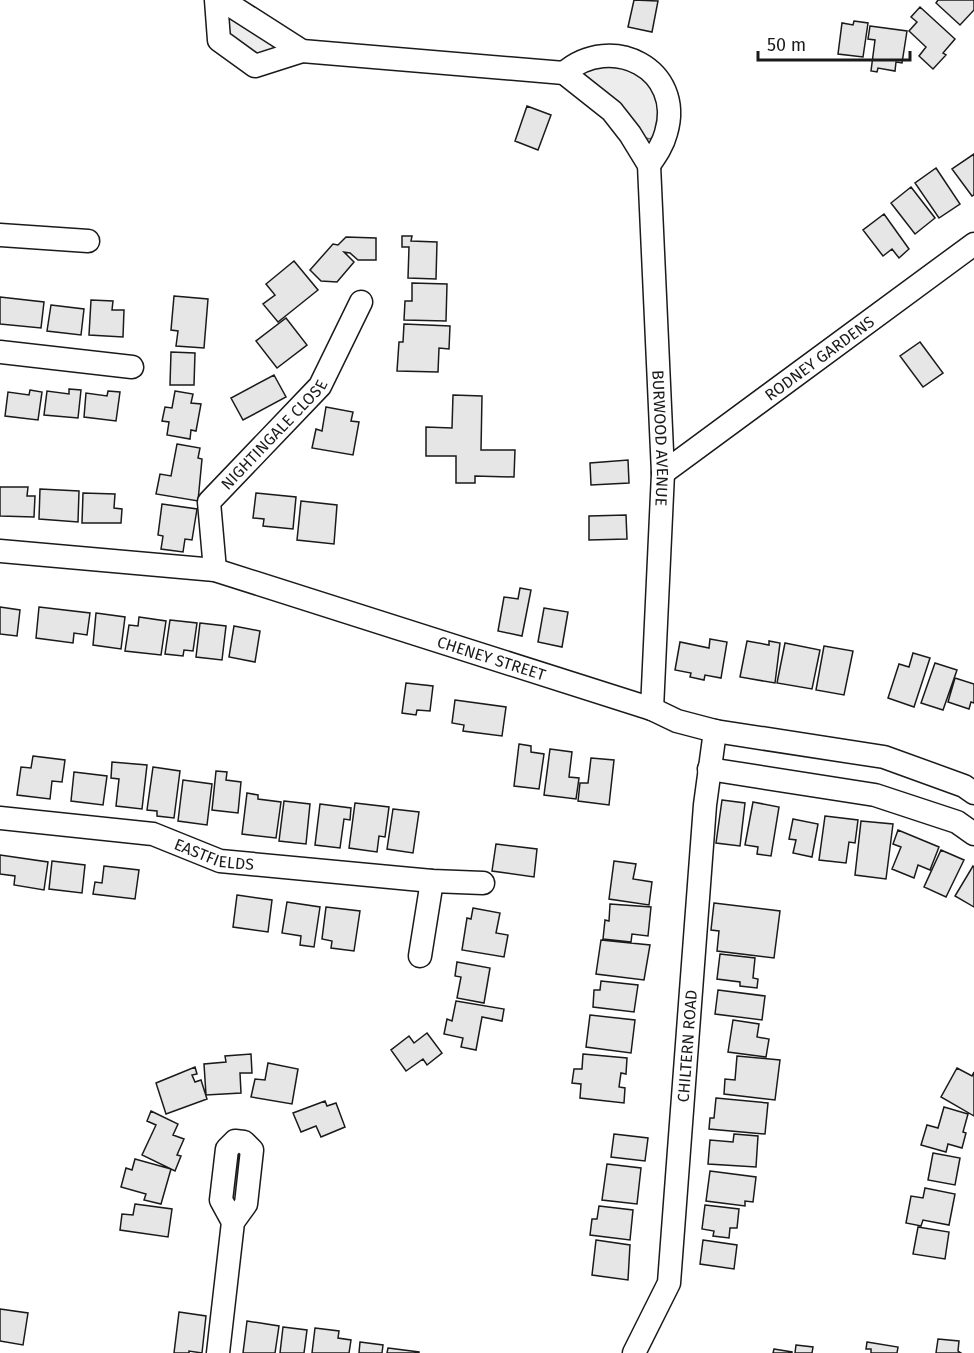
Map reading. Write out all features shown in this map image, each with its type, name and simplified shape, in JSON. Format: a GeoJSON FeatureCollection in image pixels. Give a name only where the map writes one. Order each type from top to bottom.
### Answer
{"type":"FeatureCollection","features":[{"type":"Feature","properties":{"kind":"street"},"geometry":{"type":"LineString","coordinates":[[216,0],[219,40],[255,66],[302,51],[564,74],[574,65],[610,54],[628,57],[643,65],[658,79],[666,94],[667,131],[649,165]]}},
{"type":"Feature","properties":{"kind":"street"},"geometry":{"type":"LineString","coordinates":[[222,0],[302,51]]}},
{"type":"Feature","properties":{"kind":"street","name":"BURWOOD AVENUE"},"geometry":{"type":"LineString","coordinates":[[564,74],[612,111],[630,134],[649,165],[663,473],[652,709]]}},
{"type":"Feature","properties":{"kind":"street"},"geometry":{"type":"LineString","coordinates":[[0,235],[88,241]]}},
{"type":"Feature","properties":{"kind":"street","name":"RODNEY GARDENS"},"geometry":{"type":"LineString","coordinates":[[663,473],[974,244]]}},
{"type":"Feature","properties":{"kind":"street","name":"NIGHTINGALE CLOSE"},"geometry":{"type":"LineString","coordinates":[[214,570],[209,502],[320,386],[362,302]]}},
{"type":"Feature","properties":{"kind":"street"},"geometry":{"type":"LineString","coordinates":[[0,352],[132,367]]}},
{"type":"Feature","properties":{"kind":"street","name":"CHENEY STREET"},"geometry":{"type":"LineString","coordinates":[[0,551],[214,570],[652,709],[677,721],[715,731],[884,758],[964,786],[974,792]]}},
{"type":"Feature","properties":{"kind":"street","name":"CHILTERN ROAD"},"geometry":{"type":"LineString","coordinates":[[634,1353],[669,1283],[709,769],[715,731]]}},
{"type":"Feature","properties":{"kind":"street"},"geometry":{"type":"LineString","coordinates":[[709,769],[875,795],[957,822],[974,834]]}},
{"type":"Feature","properties":{"kind":"street","name":"EASTFIELDS"},"geometry":{"type":"LineString","coordinates":[[0,818],[153,834],[220,861],[432,881],[483,883]]}},
{"type":"Feature","properties":{"kind":"street"},"geometry":{"type":"LineString","coordinates":[[420,956],[432,881]]}},
{"type":"Feature","properties":{"kind":"street"},"geometry":{"type":"LineString","coordinates":[[218,1353],[233,1222]]}},
{"type":"Feature","properties":{"kind":"shaded area"},"geometry":{"type":"Polygon","coordinates":[[[224,8],[284,49],[256,55],[226,36],[224,8]]]}},
{"type":"Feature","properties":{"kind":"shaded area"},"geometry":{"type":"Polygon","coordinates":[[[602,62],[637,70],[661,99],[655,137],[649,139],[644,137],[584,77],[585,71],[602,62]]]}},
{"type":"Feature","properties":{"kind":"building"},"geometry":{"type":"Polygon","coordinates":[[[634,0],[658,1],[652,32],[628,27],[634,0]]]}},
{"type":"Feature","properties":{"kind":"building"},"geometry":{"type":"Polygon","coordinates":[[[938,0],[974,0],[974,10],[960,25],[936,3],[938,0]]]}},
{"type":"Feature","properties":{"kind":"building"},"geometry":{"type":"Polygon","coordinates":[[[920,7],[955,39],[943,53],[946,55],[933,69],[919,56],[926,47],[909,31],[917,22],[911,17],[920,7]]]}},
{"type":"Feature","properties":{"kind":"building"},"geometry":{"type":"Polygon","coordinates":[[[854,21],[868,23],[863,57],[838,54],[842,23],[853,25],[854,21]]]}},
{"type":"Feature","properties":{"kind":"building"},"geometry":{"type":"Polygon","coordinates":[[[870,26],[907,31],[902,63],[896,62],[895,71],[878,68],[877,72],[871,71],[875,40],[868,39],[870,26]]]}},
{"type":"Feature","properties":{"kind":"building"},"geometry":{"type":"Polygon","coordinates":[[[527,106],[551,115],[538,150],[515,141],[527,106]]]}},
{"type":"Feature","properties":{"kind":"building"},"geometry":{"type":"Polygon","coordinates":[[[974,154],[974,195],[972,196],[952,169],[974,154]]]}},
{"type":"Feature","properties":{"kind":"building"},"geometry":{"type":"Polygon","coordinates":[[[936,168],[960,204],[939,218],[915,183],[936,168]]]}},
{"type":"Feature","properties":{"kind":"building"},"geometry":{"type":"Polygon","coordinates":[[[911,187],[935,218],[915,234],[891,203],[911,187]]]}},
{"type":"Feature","properties":{"kind":"building"},"geometry":{"type":"Polygon","coordinates":[[[884,214],[909,249],[899,258],[892,249],[883,256],[863,230],[884,214]]]}},
{"type":"Feature","properties":{"kind":"building"},"geometry":{"type":"Polygon","coordinates":[[[402,236],[412,236],[411,241],[437,242],[436,279],[408,278],[409,247],[402,247],[402,236]]]}},
{"type":"Feature","properties":{"kind":"building"},"geometry":{"type":"Polygon","coordinates":[[[346,237],[376,238],[376,260],[358,260],[350,253],[344,252],[354,262],[337,282],[321,281],[310,270],[333,244],[338,245],[346,237]]]}},
{"type":"Feature","properties":{"kind":"building"},"geometry":{"type":"Polygon","coordinates":[[[294,261],[318,290],[278,322],[263,304],[275,295],[266,284],[294,261]]]}},
{"type":"Feature","properties":{"kind":"building"},"geometry":{"type":"Polygon","coordinates":[[[412,283],[447,284],[446,321],[404,320],[405,301],[412,301],[412,283]]]}},
{"type":"Feature","properties":{"kind":"building"},"geometry":{"type":"Polygon","coordinates":[[[174,296],[208,299],[204,348],[176,346],[178,331],[171,330],[174,296]]]}},
{"type":"Feature","properties":{"kind":"building"},"geometry":{"type":"Polygon","coordinates":[[[0,297],[44,302],[41,328],[0,324],[0,297]]]}},
{"type":"Feature","properties":{"kind":"building"},"geometry":{"type":"Polygon","coordinates":[[[91,300],[113,301],[112,310],[124,310],[123,337],[89,335],[91,300]]]}},
{"type":"Feature","properties":{"kind":"building"},"geometry":{"type":"Polygon","coordinates":[[[51,305],[84,309],[81,335],[47,331],[51,305]]]}},
{"type":"Feature","properties":{"kind":"building"},"geometry":{"type":"Polygon","coordinates":[[[286,318],[307,345],[277,368],[256,341],[286,318]]]}},
{"type":"Feature","properties":{"kind":"building"},"geometry":{"type":"Polygon","coordinates":[[[404,324],[450,326],[449,349],[439,348],[438,372],[397,371],[399,342],[403,342],[404,324]]]}},
{"type":"Feature","properties":{"kind":"building"},"geometry":{"type":"Polygon","coordinates":[[[920,342],[943,373],[923,387],[900,356],[920,342]]]}},
{"type":"Feature","properties":{"kind":"building"},"geometry":{"type":"Polygon","coordinates":[[[171,352],[195,353],[194,385],[170,385],[171,352]]]}},
{"type":"Feature","properties":{"kind":"building"},"geometry":{"type":"Polygon","coordinates":[[[274,375],[286,397],[243,420],[231,398],[274,375]]]}},
{"type":"Feature","properties":{"kind":"building"},"geometry":{"type":"Polygon","coordinates":[[[69,389],[81,390],[78,418],[44,415],[47,391],[69,394],[69,389]]]}},
{"type":"Feature","properties":{"kind":"building"},"geometry":{"type":"Polygon","coordinates":[[[30,390],[42,392],[38,420],[5,416],[8,392],[29,395],[30,390]]]}},
{"type":"Feature","properties":{"kind":"building"},"geometry":{"type":"Polygon","coordinates":[[[108,391],[120,392],[116,421],[84,417],[86,393],[107,396],[108,391]]]}},
{"type":"Feature","properties":{"kind":"building"},"geometry":{"type":"Polygon","coordinates":[[[175,391],[193,394],[191,403],[201,404],[196,431],[191,430],[190,439],[167,435],[169,422],[162,421],[165,407],[172,408],[175,391]]]}},
{"type":"Feature","properties":{"kind":"building"},"geometry":{"type":"Polygon","coordinates":[[[453,395],[482,396],[481,450],[515,450],[514,477],[475,476],[475,483],[456,483],[456,456],[426,456],[426,427],[452,428],[453,395]]]}},
{"type":"Feature","properties":{"kind":"building"},"geometry":{"type":"Polygon","coordinates":[[[326,407],[353,412],[351,421],[359,422],[353,455],[312,448],[316,429],[322,431],[326,407]]]}},
{"type":"Feature","properties":{"kind":"building"},"geometry":{"type":"Polygon","coordinates":[[[177,444],[200,448],[198,458],[202,459],[198,501],[156,494],[160,474],[171,476],[177,444]]]}},
{"type":"Feature","properties":{"kind":"building"},"geometry":{"type":"Polygon","coordinates":[[[628,460],[629,483],[591,485],[590,463],[628,460]]]}},
{"type":"Feature","properties":{"kind":"building"},"geometry":{"type":"Polygon","coordinates":[[[0,487],[28,487],[27,496],[35,496],[34,517],[0,516],[0,487]]]}},
{"type":"Feature","properties":{"kind":"building"},"geometry":{"type":"Polygon","coordinates":[[[40,489],[79,491],[78,522],[39,519],[40,489]]]}},
{"type":"Feature","properties":{"kind":"building"},"geometry":{"type":"Polygon","coordinates":[[[83,493],[115,494],[114,508],[122,509],[121,523],[82,523],[83,493]]]}},
{"type":"Feature","properties":{"kind":"building"},"geometry":{"type":"Polygon","coordinates":[[[256,493],[296,497],[293,529],[263,526],[264,519],[253,518],[256,493]]]}},
{"type":"Feature","properties":{"kind":"building"},"geometry":{"type":"Polygon","coordinates":[[[301,501],[337,505],[334,544],[297,540],[301,501]]]}},
{"type":"Feature","properties":{"kind":"building"},"geometry":{"type":"Polygon","coordinates":[[[162,504],[197,509],[192,540],[185,539],[183,552],[161,549],[163,536],[158,535],[162,504]]]}},
{"type":"Feature","properties":{"kind":"building"},"geometry":{"type":"Polygon","coordinates":[[[626,515],[627,539],[589,540],[589,516],[626,515]]]}},
{"type":"Feature","properties":{"kind":"building"},"geometry":{"type":"Polygon","coordinates":[[[520,588],[531,590],[522,636],[498,631],[504,597],[518,599],[520,588]]]}},
{"type":"Feature","properties":{"kind":"building"},"geometry":{"type":"Polygon","coordinates":[[[0,607],[20,610],[17,636],[0,634],[0,607]]]}},
{"type":"Feature","properties":{"kind":"building"},"geometry":{"type":"Polygon","coordinates":[[[39,607],[90,613],[87,635],[74,633],[73,643],[36,638],[39,607]]]}},
{"type":"Feature","properties":{"kind":"building"},"geometry":{"type":"Polygon","coordinates":[[[544,608],[568,612],[562,647],[538,642],[544,608]]]}},
{"type":"Feature","properties":{"kind":"building"},"geometry":{"type":"Polygon","coordinates":[[[96,613],[125,617],[121,649],[93,645],[96,613]]]}},
{"type":"Feature","properties":{"kind":"building"},"geometry":{"type":"Polygon","coordinates":[[[139,617],[166,621],[161,655],[125,651],[129,625],[138,626],[139,617]]]}},
{"type":"Feature","properties":{"kind":"building"},"geometry":{"type":"Polygon","coordinates":[[[170,620],[197,623],[193,651],[184,650],[183,656],[165,654],[170,620]]]}},
{"type":"Feature","properties":{"kind":"building"},"geometry":{"type":"Polygon","coordinates":[[[200,623],[226,626],[222,660],[196,657],[200,623]]]}},
{"type":"Feature","properties":{"kind":"building"},"geometry":{"type":"Polygon","coordinates":[[[234,626],[260,631],[255,662],[229,657],[234,626]]]}},
{"type":"Feature","properties":{"kind":"building"},"geometry":{"type":"Polygon","coordinates":[[[710,639],[727,642],[721,678],[705,675],[704,680],[690,677],[691,673],[675,670],[680,642],[709,648],[710,639]]]}},
{"type":"Feature","properties":{"kind":"building"},"geometry":{"type":"Polygon","coordinates":[[[747,641],[769,645],[769,641],[780,643],[775,683],[740,677],[747,641]]]}},
{"type":"Feature","properties":{"kind":"building"},"geometry":{"type":"Polygon","coordinates":[[[785,643],[820,650],[812,689],[777,683],[785,643]]]}},
{"type":"Feature","properties":{"kind":"building"},"geometry":{"type":"Polygon","coordinates":[[[824,646],[853,651],[844,695],[816,690],[824,646]]]}},
{"type":"Feature","properties":{"kind":"building"},"geometry":{"type":"Polygon","coordinates":[[[913,653],[930,658],[914,707],[888,698],[899,664],[909,667],[913,653]]]}},
{"type":"Feature","properties":{"kind":"building"},"geometry":{"type":"Polygon","coordinates":[[[935,663],[957,670],[943,710],[921,703],[935,663]]]}},
{"type":"Feature","properties":{"kind":"building"},"geometry":{"type":"Polygon","coordinates":[[[955,678],[974,684],[974,703],[971,702],[969,709],[948,702],[955,678]]]}},
{"type":"Feature","properties":{"kind":"building"},"geometry":{"type":"Polygon","coordinates":[[[406,683],[433,686],[430,711],[417,710],[416,715],[402,713],[406,683]]]}},
{"type":"Feature","properties":{"kind":"building"},"geometry":{"type":"Polygon","coordinates":[[[455,700],[506,707],[502,736],[463,731],[464,725],[452,723],[455,700]]]}},
{"type":"Feature","properties":{"kind":"building"},"geometry":{"type":"Polygon","coordinates":[[[519,744],[531,746],[531,752],[544,754],[539,789],[514,786],[519,744]]]}},
{"type":"Feature","properties":{"kind":"building"},"geometry":{"type":"Polygon","coordinates":[[[550,749],[572,752],[569,777],[579,778],[576,799],[544,795],[550,749]]]}},
{"type":"Feature","properties":{"kind":"building"},"geometry":{"type":"Polygon","coordinates":[[[33,756],[65,760],[62,782],[52,781],[50,799],[17,795],[21,767],[31,768],[33,756]]]}},
{"type":"Feature","properties":{"kind":"building"},"geometry":{"type":"Polygon","coordinates":[[[591,758],[614,760],[609,805],[578,801],[580,783],[588,783],[591,758]]]}},
{"type":"Feature","properties":{"kind":"building"},"geometry":{"type":"Polygon","coordinates":[[[112,762],[147,765],[142,809],[116,806],[119,779],[111,778],[112,762]]]}},
{"type":"Feature","properties":{"kind":"building"},"geometry":{"type":"Polygon","coordinates":[[[153,767],[180,771],[174,818],[157,816],[157,811],[147,810],[153,767]]]}},
{"type":"Feature","properties":{"kind":"building"},"geometry":{"type":"Polygon","coordinates":[[[216,771],[227,772],[226,780],[241,782],[238,813],[212,810],[216,771]]]}},
{"type":"Feature","properties":{"kind":"building"},"geometry":{"type":"Polygon","coordinates":[[[74,772],[107,776],[103,805],[71,801],[74,772]]]}},
{"type":"Feature","properties":{"kind":"building"},"geometry":{"type":"Polygon","coordinates":[[[183,780],[212,784],[207,825],[178,821],[183,780]]]}},
{"type":"Feature","properties":{"kind":"building"},"geometry":{"type":"Polygon","coordinates":[[[247,793],[258,795],[258,799],[281,802],[276,838],[242,834],[247,793]]]}},
{"type":"Feature","properties":{"kind":"building"},"geometry":{"type":"Polygon","coordinates":[[[722,800],[745,803],[740,846],[716,843],[722,800]]]}},
{"type":"Feature","properties":{"kind":"building"},"geometry":{"type":"Polygon","coordinates":[[[284,801],[310,804],[306,844],[279,841],[284,801]]]}},
{"type":"Feature","properties":{"kind":"building"},"geometry":{"type":"Polygon","coordinates":[[[753,802],[779,807],[771,856],[757,854],[758,847],[745,845],[753,802]]]}},
{"type":"Feature","properties":{"kind":"building"},"geometry":{"type":"Polygon","coordinates":[[[355,803],[389,807],[385,837],[379,836],[377,852],[349,848],[355,803]]]}},
{"type":"Feature","properties":{"kind":"building"},"geometry":{"type":"Polygon","coordinates":[[[320,804],[351,808],[350,820],[344,819],[340,848],[315,845],[320,804]]]}},
{"type":"Feature","properties":{"kind":"building"},"geometry":{"type":"Polygon","coordinates":[[[393,809],[419,812],[413,853],[387,849],[393,809]]]}},
{"type":"Feature","properties":{"kind":"building"},"geometry":{"type":"Polygon","coordinates":[[[825,816],[858,820],[855,843],[849,842],[846,863],[819,860],[825,816]]]}},
{"type":"Feature","properties":{"kind":"building"},"geometry":{"type":"Polygon","coordinates":[[[793,819],[818,824],[812,857],[793,853],[796,840],[789,839],[793,819]]]}},
{"type":"Feature","properties":{"kind":"building"},"geometry":{"type":"Polygon","coordinates":[[[861,821],[893,824],[886,879],[855,875],[861,821]]]}},
{"type":"Feature","properties":{"kind":"building"},"geometry":{"type":"Polygon","coordinates":[[[898,830],[939,847],[930,870],[918,865],[914,878],[892,869],[901,847],[893,844],[898,830]]]}},
{"type":"Feature","properties":{"kind":"building"},"geometry":{"type":"Polygon","coordinates":[[[496,844],[537,849],[534,877],[492,871],[496,844]]]}},
{"type":"Feature","properties":{"kind":"building"},"geometry":{"type":"Polygon","coordinates":[[[941,850],[964,860],[946,897],[924,887],[941,850]]]}},
{"type":"Feature","properties":{"kind":"building"},"geometry":{"type":"Polygon","coordinates":[[[0,855],[48,862],[44,890],[14,885],[15,876],[0,874],[0,855]]]}},
{"type":"Feature","properties":{"kind":"building"},"geometry":{"type":"Polygon","coordinates":[[[52,861],[85,865],[82,893],[49,889],[52,861]]]}},
{"type":"Feature","properties":{"kind":"building"},"geometry":{"type":"Polygon","coordinates":[[[614,861],[636,864],[633,879],[652,882],[649,905],[609,899],[614,861]]]}},
{"type":"Feature","properties":{"kind":"building"},"geometry":{"type":"Polygon","coordinates":[[[104,866],[139,870],[135,899],[93,894],[95,882],[102,883],[104,866]]]}},
{"type":"Feature","properties":{"kind":"building"},"geometry":{"type":"Polygon","coordinates":[[[974,867],[974,907],[955,896],[974,867]]]}},
{"type":"Feature","properties":{"kind":"building"},"geometry":{"type":"Polygon","coordinates":[[[237,895],[272,900],[268,932],[233,927],[237,895]]]}},
{"type":"Feature","properties":{"kind":"building"},"geometry":{"type":"Polygon","coordinates":[[[287,902],[320,907],[314,947],[300,945],[301,936],[282,933],[287,902]]]}},
{"type":"Feature","properties":{"kind":"building"},"geometry":{"type":"Polygon","coordinates":[[[714,903],[780,911],[774,958],[717,951],[719,931],[711,930],[714,903]]]}},
{"type":"Feature","properties":{"kind":"building"},"geometry":{"type":"Polygon","coordinates":[[[610,904],[651,907],[648,936],[632,934],[631,942],[603,939],[605,920],[609,921],[610,904]]]}},
{"type":"Feature","properties":{"kind":"building"},"geometry":{"type":"Polygon","coordinates":[[[326,907],[360,911],[354,951],[331,948],[332,941],[322,939],[326,907]]]}},
{"type":"Feature","properties":{"kind":"building"},"geometry":{"type":"Polygon","coordinates":[[[473,908],[500,913],[496,933],[508,935],[504,957],[462,950],[467,918],[471,919],[473,908]]]}},
{"type":"Feature","properties":{"kind":"building"},"geometry":{"type":"Polygon","coordinates":[[[601,940],[650,945],[644,980],[596,974],[601,940]]]}},
{"type":"Feature","properties":{"kind":"building"},"geometry":{"type":"Polygon","coordinates":[[[720,954],[755,958],[753,978],[758,979],[757,988],[740,986],[740,982],[717,979],[720,954]]]}},
{"type":"Feature","properties":{"kind":"building"},"geometry":{"type":"Polygon","coordinates":[[[457,962],[490,968],[484,1003],[457,998],[461,977],[455,976],[457,962]]]}},
{"type":"Feature","properties":{"kind":"building"},"geometry":{"type":"Polygon","coordinates":[[[601,981],[638,985],[634,1012],[593,1007],[594,990],[600,990],[601,981]]]}},
{"type":"Feature","properties":{"kind":"building"},"geometry":{"type":"Polygon","coordinates":[[[718,990],[765,996],[762,1020],[715,1014],[718,990]]]}},
{"type":"Feature","properties":{"kind":"building"},"geometry":{"type":"Polygon","coordinates":[[[456,1001],[504,1009],[502,1021],[482,1017],[476,1050],[461,1047],[463,1038],[444,1034],[447,1019],[452,1021],[456,1001]]]}},
{"type":"Feature","properties":{"kind":"building"},"geometry":{"type":"Polygon","coordinates":[[[590,1015],[635,1020],[631,1053],[586,1047],[590,1015]]]}},
{"type":"Feature","properties":{"kind":"building"},"geometry":{"type":"Polygon","coordinates":[[[733,1020],[759,1024],[757,1037],[769,1039],[766,1057],[728,1052],[733,1020]]]}},
{"type":"Feature","properties":{"kind":"building"},"geometry":{"type":"Polygon","coordinates":[[[427,1033],[442,1053],[427,1065],[423,1059],[406,1071],[391,1050],[409,1036],[414,1043],[427,1033]]]}},
{"type":"Feature","properties":{"kind":"building"},"geometry":{"type":"Polygon","coordinates":[[[251,1054],[252,1073],[240,1073],[241,1093],[206,1095],[204,1064],[226,1062],[225,1056],[251,1054]]]}},
{"type":"Feature","properties":{"kind":"building"},"geometry":{"type":"Polygon","coordinates":[[[583,1054],[627,1058],[626,1074],[621,1073],[619,1087],[625,1088],[624,1103],[580,1098],[581,1084],[572,1083],[574,1069],[582,1069],[583,1054]]]}},
{"type":"Feature","properties":{"kind":"building"},"geometry":{"type":"Polygon","coordinates":[[[737,1056],[780,1060],[775,1100],[724,1094],[725,1079],[735,1080],[737,1056]]]}},
{"type":"Feature","properties":{"kind":"building"},"geometry":{"type":"Polygon","coordinates":[[[268,1063],[298,1069],[292,1104],[251,1097],[255,1079],[265,1080],[268,1063]]]}},
{"type":"Feature","properties":{"kind":"building"},"geometry":{"type":"Polygon","coordinates":[[[195,1067],[197,1074],[192,1075],[195,1082],[201,1080],[207,1099],[166,1114],[156,1083],[195,1067]]]}},
{"type":"Feature","properties":{"kind":"building"},"geometry":{"type":"Polygon","coordinates":[[[957,1068],[972,1076],[974,1072],[974,1116],[941,1097],[957,1068]]]}},
{"type":"Feature","properties":{"kind":"building"},"geometry":{"type":"Polygon","coordinates":[[[716,1098],[768,1103],[765,1134],[709,1129],[710,1118],[714,1118],[716,1098]]]}},
{"type":"Feature","properties":{"kind":"building"},"geometry":{"type":"Polygon","coordinates":[[[325,1101],[327,1106],[336,1103],[345,1127],[321,1137],[316,1126],[301,1132],[293,1113],[325,1101]]]}},
{"type":"Feature","properties":{"kind":"building"},"geometry":{"type":"Polygon","coordinates":[[[944,1107],[968,1114],[962,1148],[948,1144],[946,1152],[921,1145],[927,1125],[938,1128],[944,1107]]]}},
{"type":"Feature","properties":{"kind":"building"},"geometry":{"type":"Polygon","coordinates":[[[151,1111],[178,1124],[173,1135],[184,1139],[177,1155],[181,1156],[175,1171],[142,1155],[156,1125],[147,1121],[151,1111]]]}},
{"type":"Feature","properties":{"kind":"building"},"geometry":{"type":"Polygon","coordinates":[[[614,1134],[648,1138],[645,1161],[611,1157],[614,1134]]]}},
{"type":"Feature","properties":{"kind":"building"},"geometry":{"type":"Polygon","coordinates":[[[734,1134],[758,1136],[756,1167],[708,1164],[710,1140],[733,1142],[734,1134]]]}},
{"type":"Feature","properties":{"kind":"building"},"geometry":{"type":"Polygon","coordinates":[[[933,1153],[960,1158],[955,1185],[928,1180],[933,1153]]]}},
{"type":"Feature","properties":{"kind":"building"},"geometry":{"type":"Polygon","coordinates":[[[135,1159],[171,1169],[161,1204],[144,1200],[146,1194],[121,1187],[126,1168],[132,1170],[135,1159]]]}},
{"type":"Feature","properties":{"kind":"building"},"geometry":{"type":"Polygon","coordinates":[[[607,1164],[641,1168],[637,1204],[602,1200],[607,1164]]]}},
{"type":"Feature","properties":{"kind":"building"},"geometry":{"type":"Polygon","coordinates":[[[710,1171],[756,1177],[753,1202],[745,1201],[745,1206],[706,1201],[710,1171]]]}},
{"type":"Feature","properties":{"kind":"building"},"geometry":{"type":"Polygon","coordinates":[[[925,1188],[955,1194],[949,1225],[923,1220],[921,1226],[906,1223],[911,1196],[923,1198],[925,1188]]]}},
{"type":"Feature","properties":{"kind":"building"},"geometry":{"type":"Polygon","coordinates":[[[135,1204],[172,1209],[168,1237],[120,1230],[122,1214],[133,1215],[135,1204]]]}},
{"type":"Feature","properties":{"kind":"building"},"geometry":{"type":"Polygon","coordinates":[[[705,1205],[739,1209],[737,1228],[730,1228],[729,1238],[713,1236],[714,1231],[702,1229],[705,1205]]]}},
{"type":"Feature","properties":{"kind":"building"},"geometry":{"type":"Polygon","coordinates":[[[599,1206],[633,1210],[630,1240],[590,1235],[592,1219],[597,1219],[599,1206]]]}},
{"type":"Feature","properties":{"kind":"building"},"geometry":{"type":"Polygon","coordinates":[[[918,1227],[949,1232],[945,1259],[913,1254],[918,1227]]]}},
{"type":"Feature","properties":{"kind":"building"},"geometry":{"type":"Polygon","coordinates":[[[596,1240],[630,1245],[628,1280],[592,1275],[596,1240]]]}},
{"type":"Feature","properties":{"kind":"building"},"geometry":{"type":"Polygon","coordinates":[[[703,1240],[737,1245],[734,1269],[700,1264],[703,1240]]]}},
{"type":"Feature","properties":{"kind":"building"},"geometry":{"type":"Polygon","coordinates":[[[0,1309],[28,1313],[23,1345],[0,1341],[0,1309]]]}},
{"type":"Feature","properties":{"kind":"building"},"geometry":{"type":"Polygon","coordinates":[[[179,1312],[206,1316],[202,1353],[189,1351],[189,1353],[174,1353],[179,1312]]]}},
{"type":"Feature","properties":{"kind":"building"},"geometry":{"type":"Polygon","coordinates":[[[247,1321],[279,1326],[275,1353],[243,1353],[247,1321]]]}},
{"type":"Feature","properties":{"kind":"building"},"geometry":{"type":"Polygon","coordinates":[[[283,1327],[307,1330],[304,1353],[280,1353],[283,1327]]]}},
{"type":"Feature","properties":{"kind":"building"},"geometry":{"type":"Polygon","coordinates":[[[315,1328],[339,1331],[338,1338],[351,1340],[349,1353],[312,1353],[315,1328]]]}},
{"type":"Feature","properties":{"kind":"building"},"geometry":{"type":"Polygon","coordinates":[[[938,1339],[959,1341],[958,1351],[961,1353],[936,1353],[938,1339]]]}},
{"type":"Feature","properties":{"kind":"building"},"geometry":{"type":"Polygon","coordinates":[[[360,1342],[383,1345],[382,1353],[359,1353],[360,1342]]]}},
{"type":"Feature","properties":{"kind":"building"},"geometry":{"type":"Polygon","coordinates":[[[867,1342],[898,1347],[897,1353],[871,1353],[871,1349],[866,1349],[867,1342]]]}},
{"type":"Feature","properties":{"kind":"building"},"geometry":{"type":"Polygon","coordinates":[[[796,1345],[813,1347],[812,1353],[795,1353],[796,1345]]]}},
{"type":"Feature","properties":{"kind":"building"},"geometry":{"type":"Polygon","coordinates":[[[388,1348],[419,1352],[419,1353],[387,1353],[388,1348]]]}},
{"type":"Feature","properties":{"kind":"building"},"geometry":{"type":"Polygon","coordinates":[[[774,1349],[792,1352],[792,1353],[773,1353],[774,1349]]]}}]}
